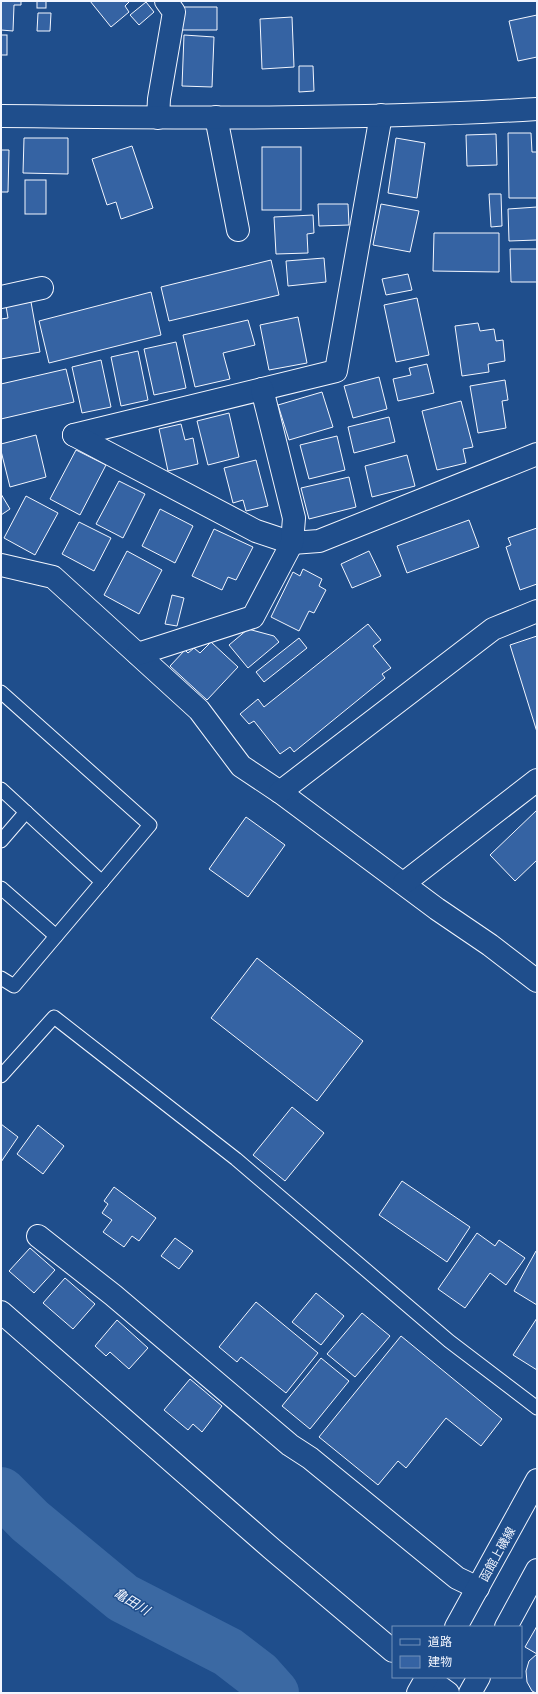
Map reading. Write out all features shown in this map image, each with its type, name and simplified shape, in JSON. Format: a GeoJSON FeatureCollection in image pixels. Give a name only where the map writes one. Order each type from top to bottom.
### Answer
{"type":"FeatureCollection","features":[{"type":"Feature","properties":{"kind":"street"},"geometry":{"type":"LineString","coordinates":[[158,118],[159,99],[174,12],[166,1]]}},
{"type":"Feature","properties":{"kind":"street"},"geometry":{"type":"LineString","coordinates":[[1,116],[158,118],[381,115],[537,109]]}},
{"type":"Feature","properties":{"kind":"street"},"geometry":{"type":"LineString","coordinates":[[381,115],[336,371],[74,435],[256,531],[292,543],[319,541],[537,454]]}},
{"type":"Feature","properties":{"kind":"street"},"geometry":{"type":"LineString","coordinates":[[216,117],[238,230]]}},
{"type":"Feature","properties":{"kind":"street"},"geometry":{"type":"LineString","coordinates":[[1,297],[42,288]]}},
{"type":"Feature","properties":{"kind":"street"},"geometry":{"type":"LineString","coordinates":[[138,654],[253,618],[292,543],[294,518],[262,389]]}},
{"type":"Feature","properties":{"kind":"street"},"geometry":{"type":"LineString","coordinates":[[1,565],[53,577],[199,710],[241,766],[280,792],[437,909],[490,945],[537,981]]}},
{"type":"Feature","properties":{"kind":"street"},"geometry":{"type":"LineString","coordinates":[[280,792],[493,629],[537,611]]}},
{"type":"Feature","properties":{"kind":"street"},"geometry":{"type":"LineString","coordinates":[[404,883],[537,780]]}},
{"type":"Feature","properties":{"kind":"street"},"geometry":{"type":"LineString","coordinates":[[38,1236],[113,1295],[290,1445],[316,1463],[457,1578],[478,1588]]}},
{"type":"Feature","properties":{"kind":"street"},"geometry":{"type":"LineString","coordinates":[[1,1312],[272,1549],[392,1650]]}},
{"type":"Feature","properties":{"kind":"street","name":"函館上磯線"},"geometry":{"type":"LineString","coordinates":[[457,1626],[537,1480]]}},
{"type":"Feature","properties":{"kind":"street"},"geometry":{"type":"LineString","coordinates":[[507,1626],[537,1570]]}},
{"type":"Feature","properties":{"kind":"street"},"geometry":{"type":"LineString","coordinates":[[470,1693],[478,1678]]}},
{"type":"Feature","properties":{"kind":"street"},"geometry":{"type":"LineString","coordinates":[[425,1681],[448,1693]]}},
{"type":"Feature","properties":{"kind":"lane"},"geometry":{"type":"LineString","coordinates":[[1,692],[150,825],[14,986],[1,978]]}},
{"type":"Feature","properties":{"kind":"lane"},"geometry":{"type":"LineString","coordinates":[[1,789],[102,882]]}},
{"type":"Feature","properties":{"kind":"lane"},"geometry":{"type":"LineString","coordinates":[[1,842],[26,812]]}},
{"type":"Feature","properties":{"kind":"lane"},"geometry":{"type":"LineString","coordinates":[[1,888],[56,936]]}},
{"type":"Feature","properties":{"kind":"lane"},"geometry":{"type":"LineString","coordinates":[[1,1076],[54,1016],[236,1159],[449,1341],[537,1408]]}},
{"type":"Feature","properties":{"kind":"building"},"geometry":{"type":"Polygon","coordinates":[[[1,1],[21,1],[21,5],[14,5],[13,31],[1,30],[1,1]]]}},
{"type":"Feature","properties":{"kind":"building"},"geometry":{"type":"Polygon","coordinates":[[[37,1],[46,1],[46,8],[37,8],[37,1]]]}},
{"type":"Feature","properties":{"kind":"building"},"geometry":{"type":"Polygon","coordinates":[[[90,1],[130,1],[125,6],[129,12],[111,27],[90,1]]]}},
{"type":"Feature","properties":{"kind":"building"},"geometry":{"type":"Polygon","coordinates":[[[146,2],[154,12],[139,25],[130,15],[146,2]]]}},
{"type":"Feature","properties":{"kind":"building"},"geometry":{"type":"Polygon","coordinates":[[[182,7],[217,7],[217,30],[181,30],[182,7]]]}},
{"type":"Feature","properties":{"kind":"building"},"geometry":{"type":"Polygon","coordinates":[[[38,13],[51,13],[50,31],[37,31],[38,13]]]}},
{"type":"Feature","properties":{"kind":"building"},"geometry":{"type":"Polygon","coordinates":[[[537,15],[537,57],[518,61],[509,21],[537,15]]]}},
{"type":"Feature","properties":{"kind":"building"},"geometry":{"type":"Polygon","coordinates":[[[292,17],[294,67],[262,69],[260,19],[292,17]]]}},
{"type":"Feature","properties":{"kind":"building"},"geometry":{"type":"Polygon","coordinates":[[[1,35],[7,35],[7,55],[1,55],[1,35]]]}},
{"type":"Feature","properties":{"kind":"building"},"geometry":{"type":"Polygon","coordinates":[[[184,35],[214,37],[212,87],[182,86],[184,35]]]}},
{"type":"Feature","properties":{"kind":"building"},"geometry":{"type":"Polygon","coordinates":[[[299,66],[313,66],[314,91],[299,92],[299,66]]]}},
{"type":"Feature","properties":{"kind":"building"},"geometry":{"type":"Polygon","coordinates":[[[508,133],[531,133],[532,152],[537,152],[537,198],[509,198],[508,133]]]}},
{"type":"Feature","properties":{"kind":"building"},"geometry":{"type":"Polygon","coordinates":[[[496,134],[497,165],[467,166],[466,135],[496,134]]]}},
{"type":"Feature","properties":{"kind":"building"},"geometry":{"type":"Polygon","coordinates":[[[24,138],[68,138],[68,174],[23,173],[24,138]]]}},
{"type":"Feature","properties":{"kind":"building"},"geometry":{"type":"Polygon","coordinates":[[[396,138],[425,143],[417,198],[388,193],[396,138]]]}},
{"type":"Feature","properties":{"kind":"building"},"geometry":{"type":"Polygon","coordinates":[[[132,146],[153,208],[121,219],[116,202],[107,205],[92,159],[132,146]]]}},
{"type":"Feature","properties":{"kind":"building"},"geometry":{"type":"Polygon","coordinates":[[[262,147],[301,147],[301,210],[262,210],[262,147]]]}},
{"type":"Feature","properties":{"kind":"building"},"geometry":{"type":"Polygon","coordinates":[[[1,150],[9,150],[8,192],[1,192],[1,150]]]}},
{"type":"Feature","properties":{"kind":"building"},"geometry":{"type":"Polygon","coordinates":[[[25,180],[46,180],[46,214],[25,214],[25,180]]]}},
{"type":"Feature","properties":{"kind":"building"},"geometry":{"type":"Polygon","coordinates":[[[489,194],[501,194],[502,226],[491,227],[489,194]]]}},
{"type":"Feature","properties":{"kind":"building"},"geometry":{"type":"Polygon","coordinates":[[[318,204],[348,204],[349,225],[319,226],[318,204]]]}},
{"type":"Feature","properties":{"kind":"building"},"geometry":{"type":"Polygon","coordinates":[[[381,204],[419,211],[410,252],[373,245],[381,204]]]}},
{"type":"Feature","properties":{"kind":"building"},"geometry":{"type":"Polygon","coordinates":[[[537,207],[537,240],[509,241],[508,209],[537,207]]]}},
{"type":"Feature","properties":{"kind":"building"},"geometry":{"type":"Polygon","coordinates":[[[313,215],[314,233],[307,234],[308,253],[276,254],[274,217],[313,215]]]}},
{"type":"Feature","properties":{"kind":"building"},"geometry":{"type":"Polygon","coordinates":[[[434,233],[499,233],[499,272],[433,271],[434,233]]]}},
{"type":"Feature","properties":{"kind":"building"},"geometry":{"type":"Polygon","coordinates":[[[510,249],[537,249],[537,282],[511,282],[510,249]]]}},
{"type":"Feature","properties":{"kind":"building"},"geometry":{"type":"Polygon","coordinates":[[[324,258],[326,282],[288,286],[286,261],[324,258]]]}},
{"type":"Feature","properties":{"kind":"building"},"geometry":{"type":"Polygon","coordinates":[[[271,260],[279,295],[169,321],[161,287],[271,260]]]}},
{"type":"Feature","properties":{"kind":"building"},"geometry":{"type":"Polygon","coordinates":[[[408,274],[412,290],[386,295],[382,279],[408,274]]]}},
{"type":"Feature","properties":{"kind":"building"},"geometry":{"type":"Polygon","coordinates":[[[151,292],[161,335],[49,363],[39,321],[151,292]]]}},
{"type":"Feature","properties":{"kind":"building"},"geometry":{"type":"Polygon","coordinates":[[[417,298],[429,355],[396,362],[384,305],[417,298]]]}},
{"type":"Feature","properties":{"kind":"building"},"geometry":{"type":"Polygon","coordinates":[[[31,302],[40,352],[1,359],[1,319],[8,318],[6,306],[31,302]]]}},
{"type":"Feature","properties":{"kind":"building"},"geometry":{"type":"Polygon","coordinates":[[[298,317],[307,363],[269,370],[260,325],[298,317]]]}},
{"type":"Feature","properties":{"kind":"building"},"geometry":{"type":"Polygon","coordinates":[[[248,320],[255,345],[223,353],[230,379],[195,387],[183,335],[248,320]]]}},
{"type":"Feature","properties":{"kind":"building"},"geometry":{"type":"Polygon","coordinates":[[[478,323],[480,331],[494,329],[496,341],[503,340],[505,361],[488,364],[489,372],[462,376],[455,326],[478,323]]]}},
{"type":"Feature","properties":{"kind":"building"},"geometry":{"type":"Polygon","coordinates":[[[176,342],[186,388],[154,395],[144,349],[176,342]]]}},
{"type":"Feature","properties":{"kind":"building"},"geometry":{"type":"Polygon","coordinates":[[[138,351],[148,400],[121,406],[111,357],[138,351]]]}},
{"type":"Feature","properties":{"kind":"building"},"geometry":{"type":"Polygon","coordinates":[[[101,360],[111,407],[82,413],[72,367],[101,360]]]}},
{"type":"Feature","properties":{"kind":"building"},"geometry":{"type":"Polygon","coordinates":[[[427,364],[434,393],[398,401],[393,379],[411,375],[409,368],[427,364]]]}},
{"type":"Feature","properties":{"kind":"building"},"geometry":{"type":"Polygon","coordinates":[[[66,369],[74,402],[1,419],[1,384],[66,369]]]}},
{"type":"Feature","properties":{"kind":"building"},"geometry":{"type":"Polygon","coordinates":[[[379,377],[387,409],[353,418],[344,386],[379,377]]]}},
{"type":"Feature","properties":{"kind":"building"},"geometry":{"type":"Polygon","coordinates":[[[505,380],[508,400],[502,401],[506,428],[478,433],[470,386],[505,380]]]}},
{"type":"Feature","properties":{"kind":"building"},"geometry":{"type":"Polygon","coordinates":[[[322,392],[333,427],[289,440],[278,405],[322,392]]]}},
{"type":"Feature","properties":{"kind":"building"},"geometry":{"type":"Polygon","coordinates":[[[461,401],[473,447],[463,449],[466,463],[437,470],[422,411],[461,401]]]}},
{"type":"Feature","properties":{"kind":"building"},"geometry":{"type":"Polygon","coordinates":[[[229,413],[239,457],[208,465],[197,421],[229,413]]]}},
{"type":"Feature","properties":{"kind":"building"},"geometry":{"type":"Polygon","coordinates":[[[389,417],[395,442],[354,453],[348,427],[389,417]]]}},
{"type":"Feature","properties":{"kind":"building"},"geometry":{"type":"Polygon","coordinates":[[[181,424],[185,440],[193,438],[198,464],[168,471],[159,429],[181,424]]]}},
{"type":"Feature","properties":{"kind":"building"},"geometry":{"type":"Polygon","coordinates":[[[36,435],[46,477],[10,487],[1,451],[1,444],[36,435]]]}},
{"type":"Feature","properties":{"kind":"building"},"geometry":{"type":"Polygon","coordinates":[[[337,436],[345,470],[309,479],[300,445],[337,436]]]}},
{"type":"Feature","properties":{"kind":"building"},"geometry":{"type":"Polygon","coordinates":[[[76,450],[106,465],[80,515],[50,499],[76,450]]]}},
{"type":"Feature","properties":{"kind":"building"},"geometry":{"type":"Polygon","coordinates":[[[407,455],[415,486],[372,497],[365,466],[407,455]]]}},
{"type":"Feature","properties":{"kind":"building"},"geometry":{"type":"Polygon","coordinates":[[[256,460],[268,506],[246,511],[243,500],[233,503],[224,468],[256,460]]]}},
{"type":"Feature","properties":{"kind":"building"},"geometry":{"type":"Polygon","coordinates":[[[349,477],[356,507],[309,519],[301,488],[349,477]]]}},
{"type":"Feature","properties":{"kind":"building"},"geometry":{"type":"Polygon","coordinates":[[[119,481],[145,494],[123,538],[96,524],[119,481]]]}},
{"type":"Feature","properties":{"kind":"building"},"geometry":{"type":"Polygon","coordinates":[[[1,494],[10,509],[1,515],[1,494]]]}},
{"type":"Feature","properties":{"kind":"building"},"geometry":{"type":"Polygon","coordinates":[[[26,496],[58,513],[35,555],[4,538],[26,496]]]}},
{"type":"Feature","properties":{"kind":"building"},"geometry":{"type":"Polygon","coordinates":[[[160,509],[193,526],[175,563],[142,546],[160,509]]]}},
{"type":"Feature","properties":{"kind":"building"},"geometry":{"type":"Polygon","coordinates":[[[469,520],[479,547],[407,573],[397,546],[469,520]]]}},
{"type":"Feature","properties":{"kind":"building"},"geometry":{"type":"Polygon","coordinates":[[[79,522],[111,538],[94,571],[62,554],[79,522]]]}},
{"type":"Feature","properties":{"kind":"building"},"geometry":{"type":"Polygon","coordinates":[[[537,528],[537,584],[520,590],[506,547],[511,545],[508,538],[537,528]]]}},
{"type":"Feature","properties":{"kind":"building"},"geometry":{"type":"Polygon","coordinates":[[[214,529],[253,547],[236,580],[228,577],[222,590],[192,576],[214,529]]]}},
{"type":"Feature","properties":{"kind":"building"},"geometry":{"type":"Polygon","coordinates":[[[127,551],[162,570],[139,614],[104,595],[127,551]]]}},
{"type":"Feature","properties":{"kind":"building"},"geometry":{"type":"Polygon","coordinates":[[[369,551],[381,576],[352,588],[341,564],[369,551]]]}},
{"type":"Feature","properties":{"kind":"building"},"geometry":{"type":"Polygon","coordinates":[[[303,569],[322,579],[319,586],[326,590],[314,613],[309,611],[299,631],[271,617],[293,572],[300,576],[303,569]]]}},
{"type":"Feature","properties":{"kind":"building"},"geometry":{"type":"Polygon","coordinates":[[[172,595],[184,598],[177,626],[165,624],[172,595]]]}},
{"type":"Feature","properties":{"kind":"building"},"geometry":{"type":"Polygon","coordinates":[[[368,624],[381,640],[373,646],[391,668],[382,674],[385,678],[294,752],[290,747],[280,754],[254,721],[249,724],[240,714],[258,699],[264,707],[368,624]]]}},
{"type":"Feature","properties":{"kind":"building"},"geometry":{"type":"Polygon","coordinates":[[[248,629],[274,636],[279,642],[248,668],[229,645],[248,629]]]}},
{"type":"Feature","properties":{"kind":"building"},"geometry":{"type":"Polygon","coordinates":[[[537,636],[537,732],[510,645],[537,636]]]}},
{"type":"Feature","properties":{"kind":"building"},"geometry":{"type":"Polygon","coordinates":[[[299,638],[307,648],[264,682],[256,672],[299,638]]]}},
{"type":"Feature","properties":{"kind":"building"},"geometry":{"type":"Polygon","coordinates":[[[211,642],[238,667],[207,700],[170,666],[185,650],[188,653],[194,648],[200,653],[211,642]]]}},
{"type":"Feature","properties":{"kind":"building"},"geometry":{"type":"Polygon","coordinates":[[[537,810],[537,860],[515,881],[490,855],[537,810]]]}},
{"type":"Feature","properties":{"kind":"building"},"geometry":{"type":"Polygon","coordinates":[[[246,817],[285,845],[248,897],[209,869],[246,817]]]}},
{"type":"Feature","properties":{"kind":"building"},"geometry":{"type":"Polygon","coordinates":[[[257,958],[363,1041],[317,1101],[211,1018],[257,958]]]}},
{"type":"Feature","properties":{"kind":"building"},"geometry":{"type":"Polygon","coordinates":[[[292,1107],[324,1133],[285,1181],[253,1155],[292,1107]]]}},
{"type":"Feature","properties":{"kind":"building"},"geometry":{"type":"Polygon","coordinates":[[[1,1124],[18,1137],[1,1162],[1,1124]]]}},
{"type":"Feature","properties":{"kind":"building"},"geometry":{"type":"Polygon","coordinates":[[[38,1125],[64,1146],[43,1174],[17,1154],[38,1125]]]}},
{"type":"Feature","properties":{"kind":"building"},"geometry":{"type":"Polygon","coordinates":[[[402,1181],[470,1227],[447,1262],[379,1215],[402,1181]]]}},
{"type":"Feature","properties":{"kind":"building"},"geometry":{"type":"Polygon","coordinates":[[[114,1187],[156,1218],[139,1241],[132,1236],[124,1247],[103,1232],[112,1220],[102,1213],[108,1204],[104,1201],[114,1187]]]}},
{"type":"Feature","properties":{"kind":"building"},"geometry":{"type":"Polygon","coordinates":[[[477,1233],[495,1246],[499,1240],[525,1258],[506,1285],[490,1273],[465,1308],[438,1289],[477,1233]]]}},
{"type":"Feature","properties":{"kind":"building"},"geometry":{"type":"Polygon","coordinates":[[[175,1238],[193,1251],[179,1269],[161,1256],[175,1238]]]}},
{"type":"Feature","properties":{"kind":"building"},"geometry":{"type":"Polygon","coordinates":[[[30,1248],[55,1270],[34,1293],[9,1271],[30,1248]]]}},
{"type":"Feature","properties":{"kind":"building"},"geometry":{"type":"Polygon","coordinates":[[[536,1251],[537,1252],[537,1305],[514,1291],[536,1251]]]}},
{"type":"Feature","properties":{"kind":"building"},"geometry":{"type":"Polygon","coordinates":[[[65,1278],[95,1304],[73,1329],[43,1303],[65,1278]]]}},
{"type":"Feature","properties":{"kind":"building"},"geometry":{"type":"Polygon","coordinates":[[[316,1293],[344,1316],[321,1345],[292,1322],[316,1293]]]}},
{"type":"Feature","properties":{"kind":"building"},"geometry":{"type":"Polygon","coordinates":[[[256,1302],[318,1353],[286,1393],[241,1357],[237,1362],[219,1347],[256,1302]]]}},
{"type":"Feature","properties":{"kind":"building"},"geometry":{"type":"Polygon","coordinates":[[[362,1313],[390,1336],[355,1377],[327,1354],[362,1313]]]}},
{"type":"Feature","properties":{"kind":"building"},"geometry":{"type":"Polygon","coordinates":[[[537,1318],[537,1370],[513,1355],[537,1318]]]}},
{"type":"Feature","properties":{"kind":"building"},"geometry":{"type":"Polygon","coordinates":[[[117,1320],[148,1348],[129,1369],[110,1352],[106,1356],[95,1346],[117,1320]]]}},
{"type":"Feature","properties":{"kind":"building"},"geometry":{"type":"Polygon","coordinates":[[[401,1336],[502,1419],[481,1446],[446,1418],[406,1468],[398,1461],[378,1485],[319,1437],[401,1336]]]}},
{"type":"Feature","properties":{"kind":"building"},"geometry":{"type":"Polygon","coordinates":[[[321,1358],[349,1381],[310,1429],[282,1406],[321,1358]]]}},
{"type":"Feature","properties":{"kind":"building"},"geometry":{"type":"Polygon","coordinates":[[[190,1379],[222,1406],[202,1432],[193,1424],[188,1430],[164,1410],[190,1379]]]}},
{"type":"Feature","properties":{"kind":"building"},"geometry":{"type":"Polygon","coordinates":[[[537,1626],[537,1654],[525,1647],[537,1626]]]}},
{"type":"Feature","properties":{"kind":"building"},"geometry":{"type":"Polygon","coordinates":[[[537,1654],[536,1693],[532,1691],[527,1682],[526,1671],[529,1661],[537,1654]]]}},
{"type":"Feature","properties":{"kind":"waterway","name":"亀田川"},"geometry":{"type":"LineString","coordinates":[[1,1492],[30,1521],[123,1598],[228,1652],[258,1675],[274,1693]]}}]}
